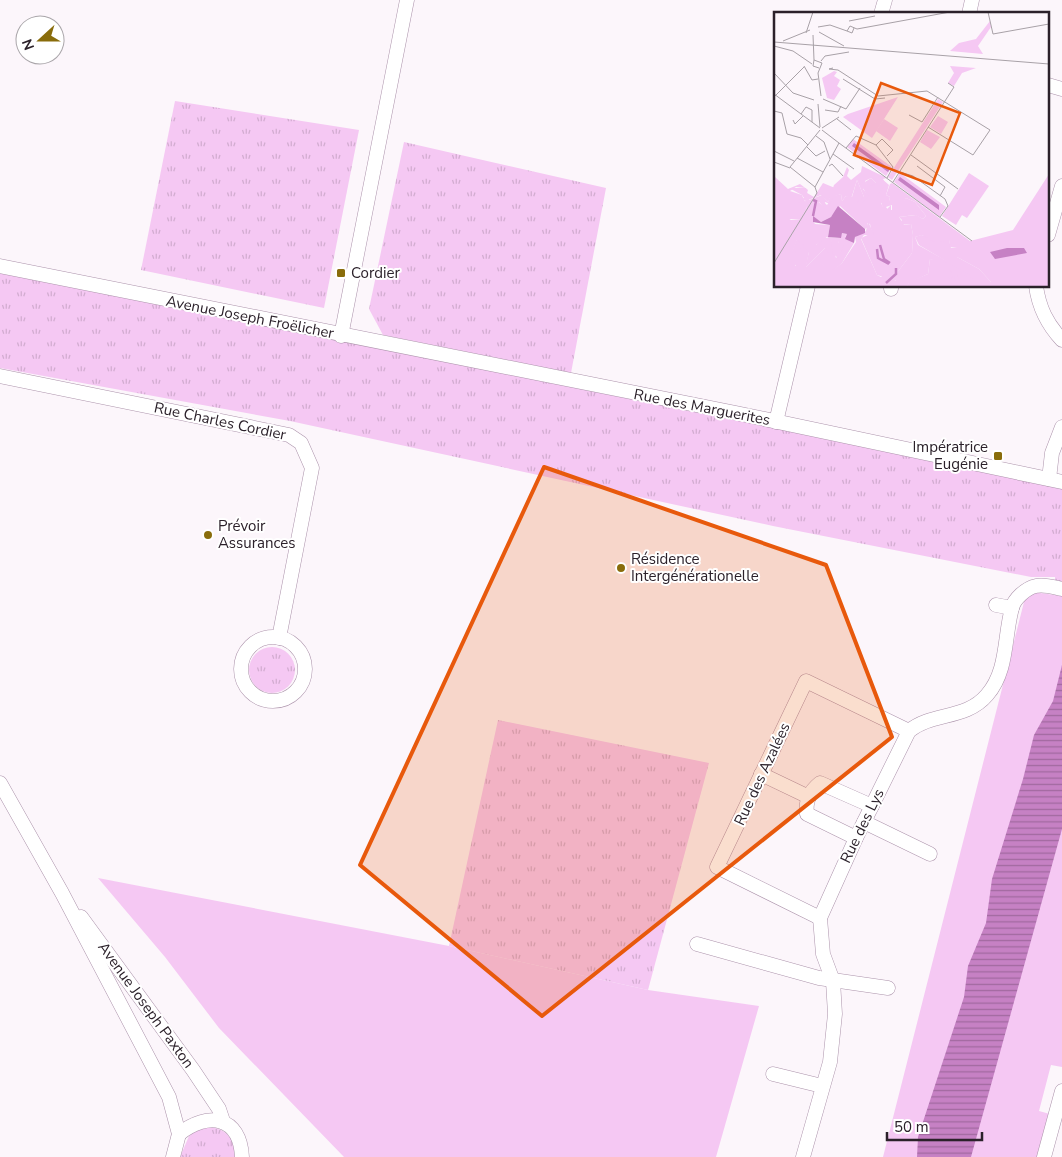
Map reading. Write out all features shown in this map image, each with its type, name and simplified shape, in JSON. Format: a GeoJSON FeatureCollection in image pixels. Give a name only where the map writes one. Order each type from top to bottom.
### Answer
{"type":"FeatureCollection","features":[{"type":"Feature","properties":{"kind":"street","name":"Avenue Joseph Froëlicher"},"geometry":{"type":"LineString","coordinates":[[0,266],[341,336],[407,0]]}},
{"type":"Feature","properties":{"kind":"street"},"geometry":{"type":"LineString","coordinates":[[1051,213],[1062,186]]}},
{"type":"Feature","properties":{"kind":"street"},"geometry":{"type":"LineString","coordinates":[[776,422],[808,288]]}},
{"type":"Feature","properties":{"kind":"street"},"geometry":{"type":"LineString","coordinates":[[1036,288],[1044,316],[1053,331],[1062,340]]}},
{"type":"Feature","properties":{"kind":"street","name":"Rue des Marguerites"},"geometry":{"type":"LineString","coordinates":[[341,336],[776,422],[1056,480]]}},
{"type":"Feature","properties":{"kind":"street","name":"Rue Charles Cordier"},"geometry":{"type":"LineString","coordinates":[[0,376],[289,435],[301,443],[312,468],[279,638]]}},
{"type":"Feature","properties":{"kind":"street"},"geometry":{"type":"LineString","coordinates":[[1056,480],[1052,453],[1062,427]]}},
{"type":"Feature","properties":{"kind":"street"},"geometry":{"type":"LineString","coordinates":[[909,732],[925,721],[959,714],[973,707],[988,695],[1004,660],[1014,602],[1028,588],[1043,585],[1062,589]]}},
{"type":"Feature","properties":{"kind":"street"},"geometry":{"type":"LineString","coordinates":[[996,605],[1012,608]]}},
{"type":"Feature","properties":{"kind":"street"},"geometry":{"type":"LineString","coordinates":[[268,638],[279,638],[289,641],[303,657],[304,678],[300,688],[292,695],[278,701],[267,700],[257,696],[246,684],[242,669],[244,658],[249,648],[258,641],[268,638]]}},
{"type":"Feature","properties":{"kind":"street","name":"Rue des Azalées"},"geometry":{"type":"LineString","coordinates":[[820,918],[717,867],[761,774],[806,681],[909,732]]}},
{"type":"Feature","properties":{"kind":"street","name":"Rue des Lys"},"geometry":{"type":"LineString","coordinates":[[803,1157],[830,1062],[835,1014],[833,980],[823,954],[820,918],[856,838],[909,732]]}},
{"type":"Feature","properties":{"kind":"street"},"geometry":{"type":"LineString","coordinates":[[761,774],[809,797]]}},
{"type":"Feature","properties":{"kind":"street","name":"Avenue Joseph Paxton"},"geometry":{"type":"LineString","coordinates":[[0,783],[62,893],[169,1097],[179,1134],[173,1157]]}},
{"type":"Feature","properties":{"kind":"street"},"geometry":{"type":"LineString","coordinates":[[856,838],[807,814],[805,805],[813,789],[820,783],[872,806]]}},
{"type":"Feature","properties":{"kind":"street"},"geometry":{"type":"LineString","coordinates":[[864,822],[930,854]]}},
{"type":"Feature","properties":{"kind":"street","name":"Avenue Joseph Paxton"},"geometry":{"type":"LineString","coordinates":[[62,893],[193,1070],[219,1109],[223,1122],[232,1127],[238,1137],[242,1157]]}},
{"type":"Feature","properties":{"kind":"street"},"geometry":{"type":"LineString","coordinates":[[697,944],[833,980],[888,988]]}},
{"type":"Feature","properties":{"kind":"street"},"geometry":{"type":"LineString","coordinates":[[773,1074],[822,1086]]}},
{"type":"Feature","properties":{"kind":"street"},"geometry":{"type":"LineString","coordinates":[[1047,1156],[1062,1091]]}},
{"type":"Feature","properties":{"kind":"street"},"geometry":{"type":"LineString","coordinates":[[179,1134],[190,1125],[203,1120],[223,1122]]}},
{"type":"Feature","properties":{"kind":"highlighted area"},"geometry":{"type":"Polygon","coordinates":[[[544,467],[826,565],[892,737],[542,1016],[360,865],[544,467]]]}},
{"type":"Feature","properties":{"kind":"green space"},"geometry":{"type":"Polygon","coordinates":[[[175,101],[359,130],[324,308],[141,270],[175,101]]]}},
{"type":"Feature","properties":{"kind":"green space"},"geometry":{"type":"Polygon","coordinates":[[[404,142],[606,188],[571,373],[383,335],[369,309],[404,142]]]}},
{"type":"Feature","properties":{"kind":"green space"},"geometry":{"type":"Polygon","coordinates":[[[0,272],[1062,486],[1062,584],[1055,582],[1055,577],[1031,577],[773,526],[290,421],[0,368],[0,272]]]}},
{"type":"Feature","properties":{"kind":"green space"},"geometry":{"type":"Polygon","coordinates":[[[1033,592],[1062,596],[1062,1067],[1051,1065],[1039,1111],[1050,1114],[1038,1157],[883,1157],[1025,598],[1033,592]]]}},
{"type":"Feature","properties":{"kind":"green space"},"geometry":{"type":"Polygon","coordinates":[[[272,647],[285,651],[291,657],[295,670],[291,683],[285,689],[272,693],[259,689],[253,683],[249,670],[253,657],[259,651],[272,647]]]}},
{"type":"Feature","properties":{"kind":"green space"},"geometry":{"type":"Polygon","coordinates":[[[498,720],[709,763],[648,990],[449,946],[498,720]]]}},
{"type":"Feature","properties":{"kind":"green space"},"geometry":{"type":"Polygon","coordinates":[[[98,878],[449,946],[648,990],[759,1006],[716,1157],[344,1157],[219,1028],[165,957],[98,878]]]}},
{"type":"Feature","properties":{"kind":"green space"},"geometry":{"type":"Polygon","coordinates":[[[202,1126],[209,1126],[227,1134],[234,1143],[236,1157],[180,1157],[189,1136],[202,1126]]]}},
{"type":"Feature","properties":{"kind":"shaded area"},"geometry":{"type":"Polygon","coordinates":[[[1062,665],[1062,829],[971,1157],[917,1157],[918,1137],[964,997],[968,966],[986,923],[992,879],[1023,779],[1034,735],[1053,701],[1062,665]]]}},
{"type":"Feature","properties":{"kind":"place","name":"Cordier"},"geometry":{"type":"Point","coordinates":[341,273]}},
{"type":"Feature","properties":{"kind":"place","name":"Impératrice Eugénie"},"geometry":{"type":"Point","coordinates":[998,456]}},
{"type":"Feature","properties":{"kind":"place","name":"Prévoir Assurances"},"geometry":{"type":"Point","coordinates":[208,535]}},
{"type":"Feature","properties":{"kind":"place","name":"Résidence Intergénérationelle"},"geometry":{"type":"Point","coordinates":[621,568]}}]}
